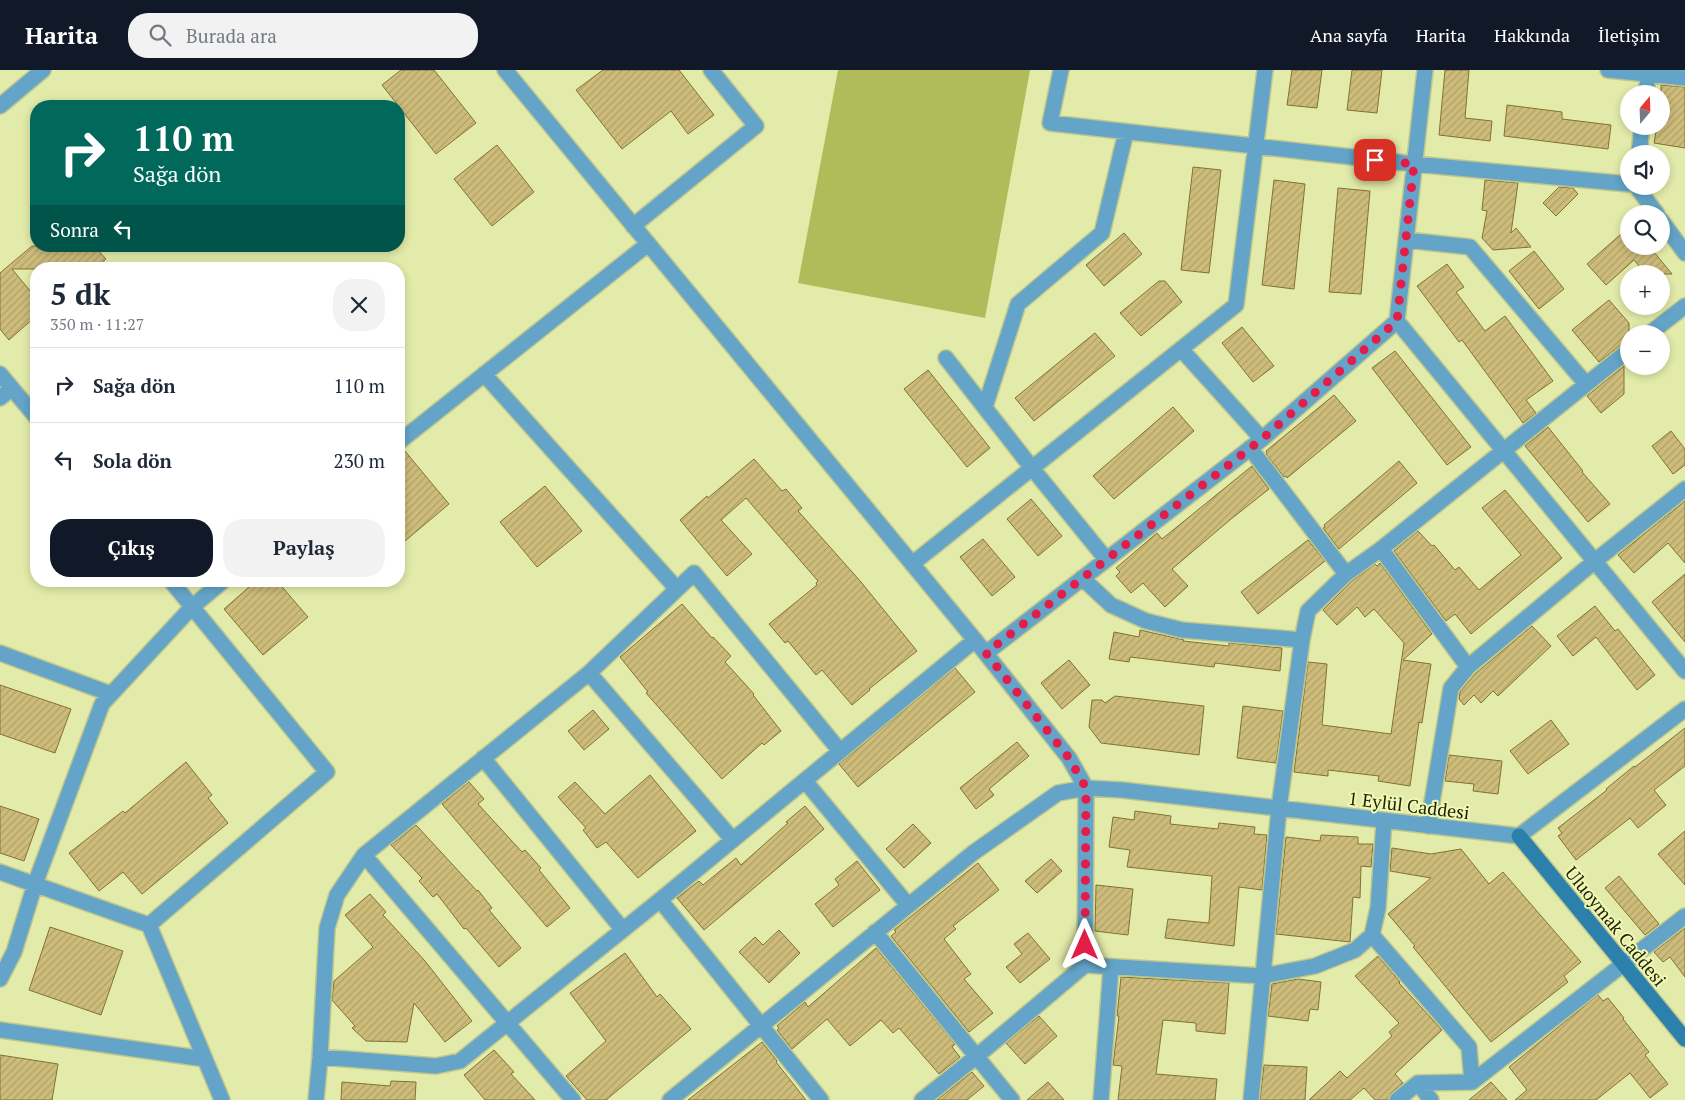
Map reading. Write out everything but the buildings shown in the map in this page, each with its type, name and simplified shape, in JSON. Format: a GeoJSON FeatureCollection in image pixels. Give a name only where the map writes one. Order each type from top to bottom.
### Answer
{"type":"FeatureCollection","features":[{"type":"Feature","properties":{"kind":"street"},"geometry":{"type":"LineString","coordinates":[[0,106],[43,70]]}},
{"type":"Feature","properties":{"kind":"street"},"geometry":{"type":"LineString","coordinates":[[505,70],[986,653],[1069,758],[1086,788],[1085,965]]}},
{"type":"Feature","properties":{"kind":"street"},"geometry":{"type":"LineString","coordinates":[[633,226],[756,126],[711,70]]}},
{"type":"Feature","properties":{"kind":"street"},"geometry":{"type":"LineString","coordinates":[[1061,70],[1050,123],[1414,164],[1620,183]]}},
{"type":"Feature","properties":{"kind":"street"},"geometry":{"type":"LineString","coordinates":[[912,564],[1236,305],[1265,70]]}},
{"type":"Feature","properties":{"kind":"street"},"geometry":{"type":"LineString","coordinates":[[986,653],[1262,439],[1397,321],[1425,70]]}},
{"type":"Feature","properties":{"kind":"street"},"geometry":{"type":"LineString","coordinates":[[1608,70],[1685,78]]}},
{"type":"Feature","properties":{"kind":"street"},"geometry":{"type":"LineString","coordinates":[[1639,73],[1643,85]]}},
{"type":"Feature","properties":{"kind":"street"},"geometry":{"type":"LineString","coordinates":[[985,407],[1018,304],[1102,233],[1126,132]]}},
{"type":"Feature","properties":{"kind":"street"},"geometry":{"type":"LineString","coordinates":[[1670,232],[1685,253]]}},
{"type":"Feature","properties":{"kind":"street"},"geometry":{"type":"LineString","coordinates":[[1406,240],[1470,247],[1586,384]]}},
{"type":"Feature","properties":{"kind":"street"},"geometry":{"type":"LineString","coordinates":[[405,437],[648,244]]}},
{"type":"Feature","properties":{"kind":"street"},"geometry":{"type":"LineString","coordinates":[[1661,325],[1685,306]]}},
{"type":"Feature","properties":{"kind":"street"},"geometry":{"type":"LineString","coordinates":[[1397,321],[1685,671]]}},
{"type":"Feature","properties":{"kind":"street"},"geometry":{"type":"LineString","coordinates":[[1181,349],[1262,439]]}},
{"type":"Feature","properties":{"kind":"street"},"geometry":{"type":"LineString","coordinates":[[1251,1100],[1279,808],[1302,640],[1308,611],[1346,574],[1381,549],[1503,449],[1620,357]]}},
{"type":"Feature","properties":{"kind":"street"},"geometry":{"type":"LineString","coordinates":[[946,358],[1106,559]]}},
{"type":"Feature","properties":{"kind":"street"},"geometry":{"type":"LineString","coordinates":[[0,374],[30,410]]}},
{"type":"Feature","properties":{"kind":"street"},"geometry":{"type":"LineString","coordinates":[[484,374],[677,589]]}},
{"type":"Feature","properties":{"kind":"street"},"geometry":{"type":"LineString","coordinates":[[0,398],[12,388]]}},
{"type":"Feature","properties":{"kind":"street"},"geometry":{"type":"LineString","coordinates":[[1250,448],[1346,574]]}},
{"type":"Feature","properties":{"kind":"street"},"geometry":{"type":"LineString","coordinates":[[1428,826],[1451,688],[1468,667],[1685,489]]}},
{"type":"Feature","properties":{"kind":"street"},"geometry":{"type":"LineString","coordinates":[[1381,549],[1468,667]]}},
{"type":"Feature","properties":{"kind":"street"},"geometry":{"type":"LineString","coordinates":[[316,1100],[326,928],[337,895],[364,855],[589,673],[694,572],[840,751]]}},
{"type":"Feature","properties":{"kind":"street"},"geometry":{"type":"LineString","coordinates":[[1082,578],[1111,605],[1146,621],[1182,630],[1302,640]]}},
{"type":"Feature","properties":{"kind":"street"},"geometry":{"type":"LineString","coordinates":[[149,925],[327,772],[176,587]]}},
{"type":"Feature","properties":{"kind":"street"},"geometry":{"type":"LineString","coordinates":[[0,979],[14,952],[36,884],[102,704],[192,607],[217,587]]}},
{"type":"Feature","properties":{"kind":"street"},"geometry":{"type":"LineString","coordinates":[[320,1057],[436,1066],[460,1061],[660,900],[975,640]]}},
{"type":"Feature","properties":{"kind":"street"},"geometry":{"type":"LineString","coordinates":[[0,653],[111,694]]}},
{"type":"Feature","properties":{"kind":"street"},"geometry":{"type":"LineString","coordinates":[[589,673],[733,840]]}},
{"type":"Feature","properties":{"kind":"street"},"geometry":{"type":"LineString","coordinates":[[1519,836],[1685,709]]}},
{"type":"Feature","properties":{"kind":"street"},"geometry":{"type":"LineString","coordinates":[[484,758],[623,930]]}},
{"type":"Feature","properties":{"kind":"street"},"geometry":{"type":"LineString","coordinates":[[805,781],[908,905]]}},
{"type":"Feature","properties":{"kind":"street","name":"1 Eylül Caddesi"},"geometry":{"type":"LineString","coordinates":[[670,1100],[972,852],[1058,793],[1086,788],[1122,790],[1519,836]]}},
{"type":"Feature","properties":{"kind":"street"},"geometry":{"type":"LineString","coordinates":[[922,1100],[1085,965],[1263,976],[1315,966],[1356,950],[1372,935],[1378,908],[1384,820]]}},
{"type":"Feature","properties":{"kind":"street","name":"Uluoymak Caddesi"},"geometry":{"type":"LineString","coordinates":[[1519,836],[1685,1039]]}},
{"type":"Feature","properties":{"kind":"street"},"geometry":{"type":"LineString","coordinates":[[364,855],[574,1100]]}},
{"type":"Feature","properties":{"kind":"street"},"geometry":{"type":"LineString","coordinates":[[0,872],[149,925],[222,1100]]}},
{"type":"Feature","properties":{"kind":"street"},"geometry":{"type":"LineString","coordinates":[[660,900],[821,1100]]}},
{"type":"Feature","properties":{"kind":"street"},"geometry":{"type":"LineString","coordinates":[[1397,1100],[1418,1083],[1472,1082],[1685,916]]}},
{"type":"Feature","properties":{"kind":"street"},"geometry":{"type":"LineString","coordinates":[[875,932],[1012,1100]]}},
{"type":"Feature","properties":{"kind":"street"},"geometry":{"type":"LineString","coordinates":[[1372,935],[1469,1047],[1472,1082]]}},
{"type":"Feature","properties":{"kind":"street"},"geometry":{"type":"LineString","coordinates":[[1101,1100],[1111,967]]}},
{"type":"Feature","properties":{"kind":"street"},"geometry":{"type":"LineString","coordinates":[[0,1030],[205,1059]]}},
{"type":"Feature","properties":{"kind":"street"},"geometry":{"type":"LineString","coordinates":[[1418,1083],[1431,1100]]}},
{"type":"Feature","properties":{"kind":"green space"},"geometry":{"type":"Polygon","coordinates":[[[838,70],[1030,70],[985,318],[798,283],[838,70]]]}},
{"type":"Feature","properties":{"kind":"route"},"geometry":{"type":"LineString","coordinates":[[1085,945],[1086,788],[1069,758],[986,653],[1262,439],[1397,321],[1414,164],[1375,160]]}}]}
